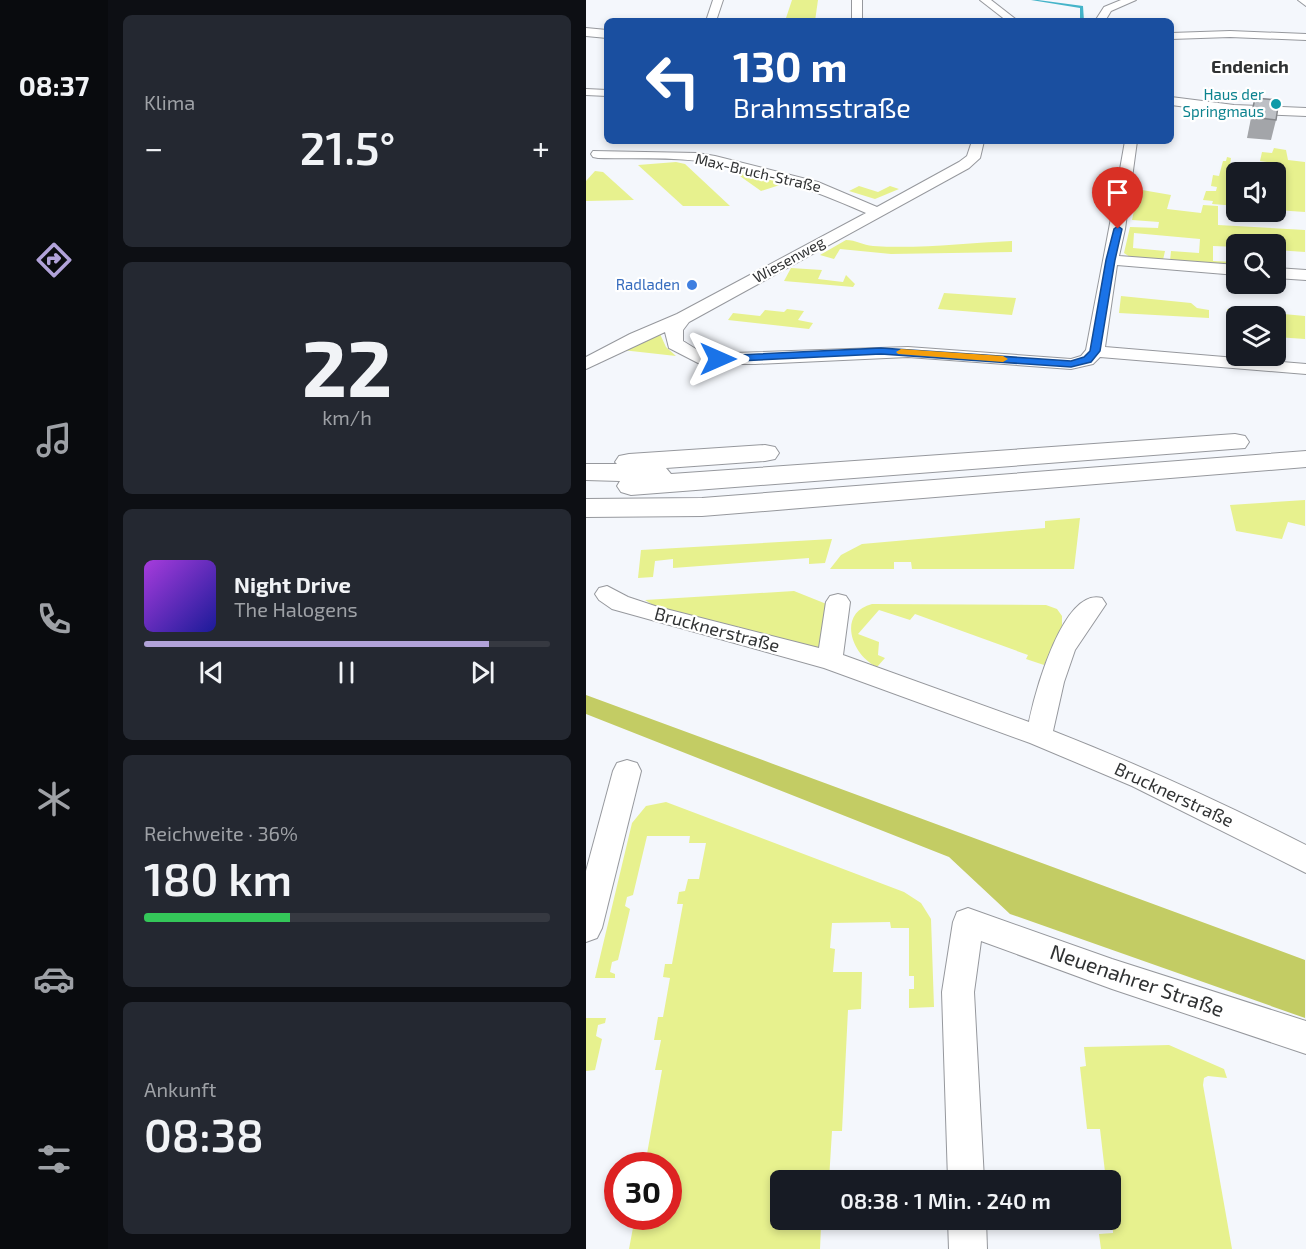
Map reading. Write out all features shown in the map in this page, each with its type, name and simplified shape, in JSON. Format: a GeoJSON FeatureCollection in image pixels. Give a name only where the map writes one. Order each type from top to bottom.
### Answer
{"type":"FeatureCollection","features":[{"type":"Feature","properties":{"kind":"main road"},"geometry":{"type":"LineString","coordinates":[[586,32],[604,33]]}},
{"type":"Feature","properties":{"kind":"main road"},"geometry":{"type":"LineString","coordinates":[[586,487],[673,484],[1306,437]]}},
{"type":"Feature","properties":{"kind":"main road"},"geometry":{"type":"LineString","coordinates":[[586,462],[625,462],[765,453]]}},
{"type":"Feature","properties":{"kind":"main road"},"geometry":{"type":"LineString","coordinates":[[586,508],[702,507],[1306,459]]}},
{"type":"Feature","properties":{"kind":"main road"},"geometry":{"type":"LineString","coordinates":[[586,472],[660,474],[841,470]]}},
{"type":"Feature","properties":{"kind":"main road"},"geometry":{"type":"LineString","coordinates":[[586,522],[637,520],[702,507]]}},
{"type":"Feature","properties":{"kind":"street"},"geometry":{"type":"LineString","coordinates":[[712,18],[718,0]]}},
{"type":"Feature","properties":{"kind":"street"},"geometry":{"type":"LineString","coordinates":[[857,0],[857,18]]}},
{"type":"Feature","properties":{"kind":"street"},"geometry":{"type":"LineString","coordinates":[[985,0],[1009,18]]}},
{"type":"Feature","properties":{"kind":"street"},"geometry":{"type":"LineString","coordinates":[[1100,18],[1110,3],[1131,0]]}},
{"type":"Feature","properties":{"kind":"street"},"geometry":{"type":"LineString","coordinates":[[1174,36],[1248,34],[1306,37]]}},
{"type":"Feature","properties":{"kind":"street"},"geometry":{"type":"LineString","coordinates":[[586,92],[604,93]]}},
{"type":"Feature","properties":{"kind":"street"},"geometry":{"type":"LineString","coordinates":[[1174,101],[1234,109],[1306,112]]}},
{"type":"Feature","properties":{"kind":"street"},"geometry":{"type":"LineString","coordinates":[[586,167],[608,144]]}},
{"type":"Feature","properties":{"kind":"street","name":"Wiesenweg"},"geometry":{"type":"LineString","coordinates":[[586,364],[636,338],[683,318],[964,165],[973,158],[977,144]]}},
{"type":"Feature","properties":{"kind":"street"},"geometry":{"type":"LineString","coordinates":[[683,318],[674,328],[675,344],[700,359],[755,359],[907,352],[1071,364],[1087,360],[1095,351],[1110,260],[1118,229],[1130,144]]}},
{"type":"Feature","properties":{"kind":"street","name":"Max-Bruch-Straße"},"geometry":{"type":"LineString","coordinates":[[598,154],[697,157],[715,160],[813,185],[877,213]]}},
{"type":"Feature","properties":{"kind":"street"},"geometry":{"type":"LineString","coordinates":[[1110,260],[1226,269]]}},
{"type":"Feature","properties":{"kind":"street"},"geometry":{"type":"LineString","coordinates":[[1286,274],[1306,275]]}},
{"type":"Feature","properties":{"kind":"street"},"geometry":{"type":"LineString","coordinates":[[1095,351],[1306,369]]}},
{"type":"Feature","properties":{"kind":"street","name":"Brucknerstraße"},"geometry":{"type":"LineString","coordinates":[[607,594],[620,603],[654,614],[830,660],[1039,736],[1142,778],[1306,860]]}},
{"type":"Feature","properties":{"kind":"street"},"geometry":{"type":"LineString","coordinates":[[830,660],[838,602]]}},
{"type":"Feature","properties":{"kind":"street"},"geometry":{"type":"LineString","coordinates":[[1039,736],[1051,674],[1074,626],[1094,604]]}},
{"type":"Feature","properties":{"kind":"street"},"geometry":{"type":"LineString","coordinates":[[586,928],[627,771]]}},
{"type":"Feature","properties":{"kind":"street","name":"Neuenahrer Straße"},"geometry":{"type":"LineString","coordinates":[[966,1170],[958,992],[968,922],[1112,974],[1306,1038]]}},
{"type":"Feature","properties":{"kind":"street"},"geometry":{"type":"LineString","coordinates":[[967,1230],[968,1249]]}},
{"type":"Feature","properties":{"kind":"green space"},"geometry":{"type":"Polygon","coordinates":[[[792,0],[818,0],[815,18],[786,18],[792,0]]]}},
{"type":"Feature","properties":{"kind":"green space"},"geometry":{"type":"Polygon","coordinates":[[[1274,148],[1286,150],[1288,160],[1305,162],[1305,212],[1286,211],[1286,162],[1260,161],[1262,152],[1272,153],[1274,148]]]}},
{"type":"Feature","properties":{"kind":"green space"},"geometry":{"type":"Polygon","coordinates":[[[1227,157],[1231,158],[1230,162],[1226,162],[1226,205],[1212,204],[1213,201],[1203,200],[1206,191],[1216,191],[1217,187],[1211,186],[1213,175],[1219,176],[1223,161],[1226,161],[1227,157]]]}},
{"type":"Feature","properties":{"kind":"green space"},"geometry":{"type":"Polygon","coordinates":[[[676,162],[685,164],[730,206],[683,206],[638,165],[676,162]]]}},
{"type":"Feature","properties":{"kind":"green space"},"geometry":{"type":"Polygon","coordinates":[[[595,171],[603,172],[634,200],[586,201],[586,181],[595,171]]]}},
{"type":"Feature","properties":{"kind":"green space"},"geometry":{"type":"Polygon","coordinates":[[[742,172],[786,183],[761,191],[737,174],[742,172]]]}},
{"type":"Feature","properties":{"kind":"green space"},"geometry":{"type":"Polygon","coordinates":[[[859,186],[878,192],[890,186],[899,189],[875,199],[849,191],[859,186]]]}},
{"type":"Feature","properties":{"kind":"green space"},"geometry":{"type":"Polygon","coordinates":[[[1138,191],[1171,195],[1167,209],[1201,213],[1203,205],[1218,206],[1218,225],[1305,230],[1305,252],[1286,251],[1286,234],[1226,234],[1226,247],[1213,246],[1213,261],[1226,262],[1226,264],[1170,261],[1171,251],[1199,253],[1200,239],[1134,233],[1133,248],[1165,251],[1163,260],[1130,257],[1124,253],[1130,227],[1158,228],[1159,222],[1132,220],[1138,191]]]}},
{"type":"Feature","properties":{"kind":"green space"},"geometry":{"type":"Polygon","coordinates":[[[846,240],[890,247],[1012,241],[1012,252],[891,254],[840,249],[834,259],[820,255],[846,240]]]}},
{"type":"Feature","properties":{"kind":"green space"},"geometry":{"type":"Polygon","coordinates":[[[791,268],[822,270],[818,279],[843,282],[846,275],[855,284],[853,287],[784,281],[791,268]]]}},
{"type":"Feature","properties":{"kind":"green space"},"geometry":{"type":"Polygon","coordinates":[[[944,293],[1016,298],[1012,315],[938,309],[944,293]]]}},
{"type":"Feature","properties":{"kind":"green space"},"geometry":{"type":"Polygon","coordinates":[[[1121,296],[1191,303],[1197,308],[1209,310],[1209,318],[1119,313],[1121,296]]]}},
{"type":"Feature","properties":{"kind":"green space"},"geometry":{"type":"Polygon","coordinates":[[[787,309],[804,311],[798,320],[813,323],[809,329],[728,320],[733,313],[760,316],[765,310],[784,312],[787,309]]]}},
{"type":"Feature","properties":{"kind":"green space"},"geometry":{"type":"Polygon","coordinates":[[[1286,314],[1305,316],[1305,339],[1286,338],[1286,314]]]}},
{"type":"Feature","properties":{"kind":"green space"},"geometry":{"type":"Polygon","coordinates":[[[660,334],[666,347],[676,356],[622,350],[660,334]]]}},
{"type":"Feature","properties":{"kind":"green space"},"geometry":{"type":"Polygon","coordinates":[[[1305,500],[1305,526],[1288,522],[1282,539],[1236,531],[1230,505],[1305,500]]]}},
{"type":"Feature","properties":{"kind":"green space"},"geometry":{"type":"Polygon","coordinates":[[[1080,518],[1074,569],[912,569],[911,562],[894,562],[894,569],[830,569],[841,555],[862,544],[1045,528],[1045,521],[1080,518]]]}},
{"type":"Feature","properties":{"kind":"green space"},"geometry":{"type":"Polygon","coordinates":[[[832,539],[825,563],[809,564],[809,558],[673,568],[673,559],[655,561],[653,577],[638,578],[641,550],[832,539]]]}},
{"type":"Feature","properties":{"kind":"green space"},"geometry":{"type":"Polygon","coordinates":[[[794,591],[829,605],[820,650],[659,609],[645,600],[794,591]]]}},
{"type":"Feature","properties":{"kind":"green space"},"geometry":{"type":"Polygon","coordinates":[[[872,604],[1046,605],[1057,609],[1062,616],[1062,626],[1044,665],[1026,659],[1028,655],[915,614],[910,620],[879,610],[858,634],[879,642],[878,655],[885,658],[877,667],[860,653],[855,644],[851,625],[854,616],[861,609],[872,604]]]}},
{"type":"Feature","properties":{"kind":"green space"},"geometry":{"type":"Polygon","coordinates":[[[586,695],[1305,960],[1305,1018],[1010,914],[949,857],[586,714],[586,695]]]}},
{"type":"Feature","properties":{"kind":"green space"},"geometry":{"type":"Polygon","coordinates":[[[666,802],[904,892],[921,903],[931,919],[934,1007],[909,1008],[909,989],[914,989],[914,976],[909,976],[909,928],[891,928],[890,922],[832,923],[830,948],[835,949],[833,972],[862,972],[861,1009],[848,1010],[842,1131],[832,1131],[830,1170],[770,1170],[770,1230],[821,1230],[820,1249],[629,1249],[633,1230],[682,1230],[682,1152],[647,1152],[662,1070],[655,1070],[661,1040],[654,1040],[658,1017],[663,1017],[670,978],[663,977],[665,964],[672,964],[683,904],[677,904],[679,892],[685,891],[688,879],[699,879],[706,843],[689,843],[690,836],[647,836],[633,895],[627,897],[625,906],[630,909],[618,960],[612,962],[610,972],[615,974],[615,978],[595,978],[632,823],[646,806],[666,802]]]}},
{"type":"Feature","properties":{"kind":"green space"},"geometry":{"type":"Polygon","coordinates":[[[586,1018],[606,1018],[605,1023],[598,1025],[596,1036],[602,1039],[595,1070],[586,1071],[586,1018]]]}},
{"type":"Feature","properties":{"kind":"green space"},"geometry":{"type":"Polygon","coordinates":[[[1169,1045],[1224,1069],[1227,1078],[1208,1076],[1204,1078],[1203,1085],[1232,1249],[1101,1249],[1099,1234],[1121,1230],[1121,1170],[1105,1170],[1100,1129],[1087,1129],[1080,1067],[1086,1066],[1084,1047],[1169,1045]]]}},
{"type":"Feature","properties":{"kind":"building"},"geometry":{"type":"Polygon","coordinates":[[[1255,98],[1279,100],[1276,120],[1251,117],[1255,98]]]}},
{"type":"Feature","properties":{"kind":"waterway"},"geometry":{"type":"LineString","coordinates":[[1032,0],[1082,7],[1082,18]]}},
{"type":"Feature","properties":{"kind":"slow traffic"},"geometry":{"type":"LineString","coordinates":[[901,352],[1003,359]]}},
{"type":"Feature","properties":{"kind":"place","name":"Haus der Springmaus"},"geometry":{"type":"Point","coordinates":[1276,104]}},
{"type":"Feature","properties":{"kind":"place","name":"Radladen"},"geometry":{"type":"Point","coordinates":[692,285]}},
{"type":"Feature","properties":{"kind":"district","name":"Endenich"},"geometry":{"type":"Point","coordinates":[1250,67]}},
{"type":"Feature","properties":{"kind":"route"},"geometry":{"type":"LineString","coordinates":[[718,359],[755,359],[881,351],[1071,364],[1087,360],[1095,351],[1110,260],[1118,229]]}}]}
